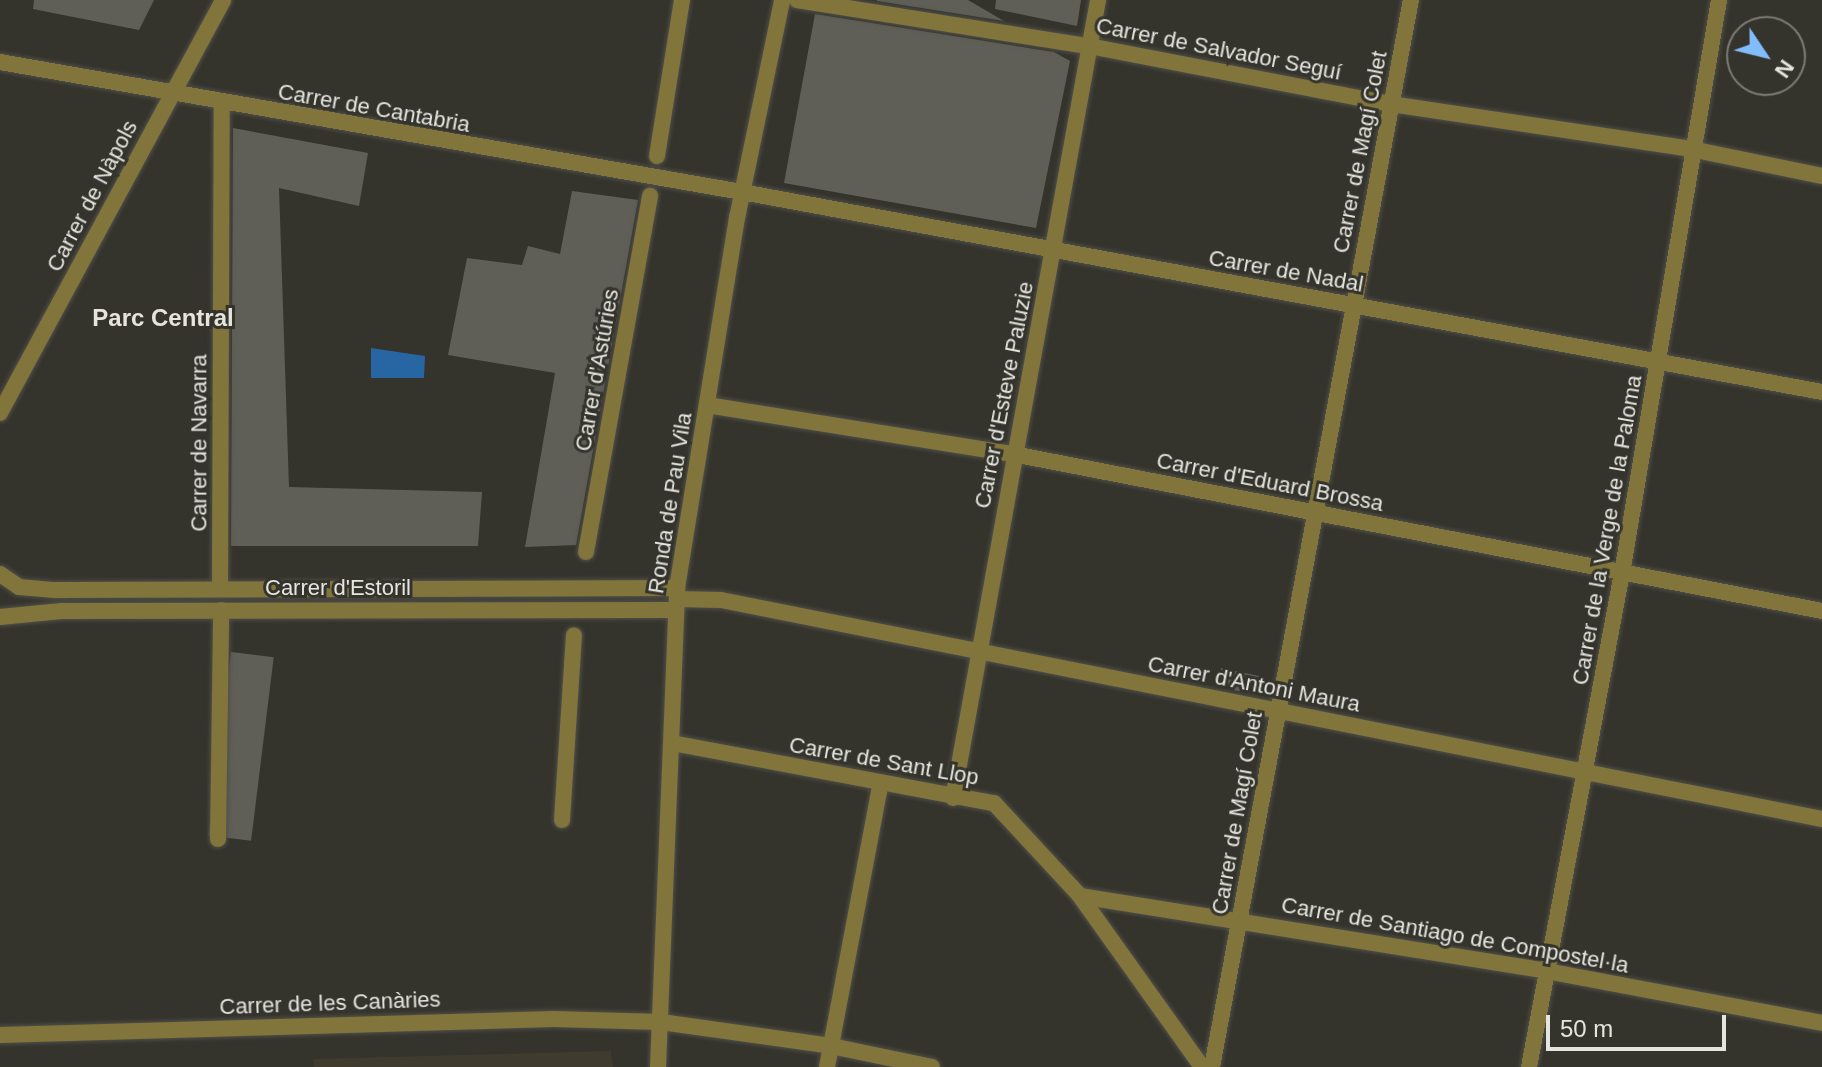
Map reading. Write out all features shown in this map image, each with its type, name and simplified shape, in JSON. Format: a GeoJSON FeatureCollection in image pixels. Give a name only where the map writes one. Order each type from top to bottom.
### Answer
{"type":"FeatureCollection","features":[{"type":"Feature","properties":{"kind":"street","name":"Carrer de Nàpols"},"geometry":{"type":"LineString","coordinates":[[0,413],[223,0]]}},
{"type":"Feature","properties":{"kind":"street"},"geometry":{"type":"LineString","coordinates":[[657,156],[682,0]]}},
{"type":"Feature","properties":{"kind":"street","name":"Ronda de Pau Vila"},"geometry":{"type":"LineString","coordinates":[[658,1067],[677,599],[742,192],[782,0]]}},
{"type":"Feature","properties":{"kind":"street","name":"Carrer de Salvador Seguí"},"geometry":{"type":"LineString","coordinates":[[797,0],[1089,46],[1391,104],[1691,149],[1822,176]]}},
{"type":"Feature","properties":{"kind":"street","name":"Carrer d'Esteve Paluzie"},"geometry":{"type":"LineString","coordinates":[[953,798],[981,653],[1013,454],[1054,252],[1098,0]]}},
{"type":"Feature","properties":{"kind":"street","name":"Carrer de Magí Colet"},"geometry":{"type":"LineString","coordinates":[[1212,1067],[1411,0]]}},
{"type":"Feature","properties":{"kind":"street","name":"Carrer de la Verge de la Paloma"},"geometry":{"type":"LineString","coordinates":[[1529,1067],[1622,573],[1659,363],[1691,149],[1719,0]]}},
{"type":"Feature","properties":{"kind":"street","name":"Carrer de Cantabria"},"geometry":{"type":"LineString","coordinates":[[0,62],[172,92],[222,104],[742,192]]}},
{"type":"Feature","properties":{"kind":"street","name":"Carrer de Navarra"},"geometry":{"type":"LineString","coordinates":[[220,589],[222,104]]}},
{"type":"Feature","properties":{"kind":"street","name":"Carrer de Nadal"},"geometry":{"type":"LineString","coordinates":[[742,192],[1822,392]]}},
{"type":"Feature","properties":{"kind":"street","name":"Carrer d'Astúries"},"geometry":{"type":"LineString","coordinates":[[586,552],[650,196]]}},
{"type":"Feature","properties":{"kind":"street","name":"Carrer d'Eduard Brossa"},"geometry":{"type":"LineString","coordinates":[[707,405],[1013,454],[1822,611]]}},
{"type":"Feature","properties":{"kind":"street"},"geometry":{"type":"LineString","coordinates":[[0,574],[19,587]]}},
{"type":"Feature","properties":{"kind":"street","name":"Carrer d'Estoril"},"geometry":{"type":"LineString","coordinates":[[0,582],[19,587],[677,599]]}},
{"type":"Feature","properties":{"kind":"street","name":"Carrer d'Estoril"},"geometry":{"type":"LineString","coordinates":[[0,617],[24,612],[677,599]]}},
{"type":"Feature","properties":{"kind":"street","name":"Carrer d'Antoni Maura"},"geometry":{"type":"LineString","coordinates":[[677,599],[721,600],[1822,819]]}},
{"type":"Feature","properties":{"kind":"street"},"geometry":{"type":"LineString","coordinates":[[218,839],[221,610]]}},
{"type":"Feature","properties":{"kind":"street"},"geometry":{"type":"LineString","coordinates":[[562,820],[574,635]]}},
{"type":"Feature","properties":{"kind":"street","name":"Carrer de Sant Llop"},"geometry":{"type":"LineString","coordinates":[[672,743],[880,786],[994,803],[1006,811],[1080,896],[1202,1067]]}},
{"type":"Feature","properties":{"kind":"street"},"geometry":{"type":"LineString","coordinates":[[827,1067],[880,786]]}},
{"type":"Feature","properties":{"kind":"street","name":"Carrer de Santiago de Compostel·la"},"geometry":{"type":"LineString","coordinates":[[1080,896],[1547,971],[1822,1023]]}},
{"type":"Feature","properties":{"kind":"street","name":"Carrer de les Canàries"},"geometry":{"type":"LineString","coordinates":[[0,1035],[554,1019],[661,1022],[831,1046],[932,1067]]}},
{"type":"Feature","properties":{"kind":"shaded area"},"geometry":{"type":"Polygon","coordinates":[[[611,1051],[613,1067],[314,1067],[314,1059],[611,1051]]]}},
{"type":"Feature","properties":{"kind":"water"},"geometry":{"type":"Polygon","coordinates":[[[371,348],[425,356],[424,378],[371,378],[371,348]]]}},
{"type":"Feature","properties":{"kind":"building"},"geometry":{"type":"Polygon","coordinates":[[[34,0],[154,0],[139,30],[33,9],[34,0]]]}},
{"type":"Feature","properties":{"kind":"building"},"geometry":{"type":"Polygon","coordinates":[[[968,0],[1004,21],[877,1],[968,0]]]}},
{"type":"Feature","properties":{"kind":"building"},"geometry":{"type":"Polygon","coordinates":[[[996,0],[1081,0],[1077,26],[995,9],[996,0]]]}},
{"type":"Feature","properties":{"kind":"building"},"geometry":{"type":"Polygon","coordinates":[[[815,14],[1054,52],[1070,61],[1036,228],[784,183],[815,14]]]}},
{"type":"Feature","properties":{"kind":"building"},"geometry":{"type":"Polygon","coordinates":[[[233,128],[368,153],[359,206],[279,188],[289,487],[482,492],[478,546],[231,546],[233,128]]]}},
{"type":"Feature","properties":{"kind":"building"},"geometry":{"type":"Polygon","coordinates":[[[572,191],[638,200],[576,545],[525,547],[555,373],[448,355],[467,258],[522,265],[528,246],[560,254],[572,191]]]}},
{"type":"Feature","properties":{"kind":"building"},"geometry":{"type":"Polygon","coordinates":[[[231,652],[274,657],[251,841],[208,836],[231,652]]]}},
{"type":"Feature","properties":{"kind":"building"},"geometry":{"type":"Polygon","coordinates":[[[1221,668],[1259,676],[1255,695],[1217,687],[1221,668]]]}},
{"type":"Feature","properties":{"kind":"district","name":"Parc Central"},"geometry":{"type":"Point","coordinates":[163,318]}}]}
